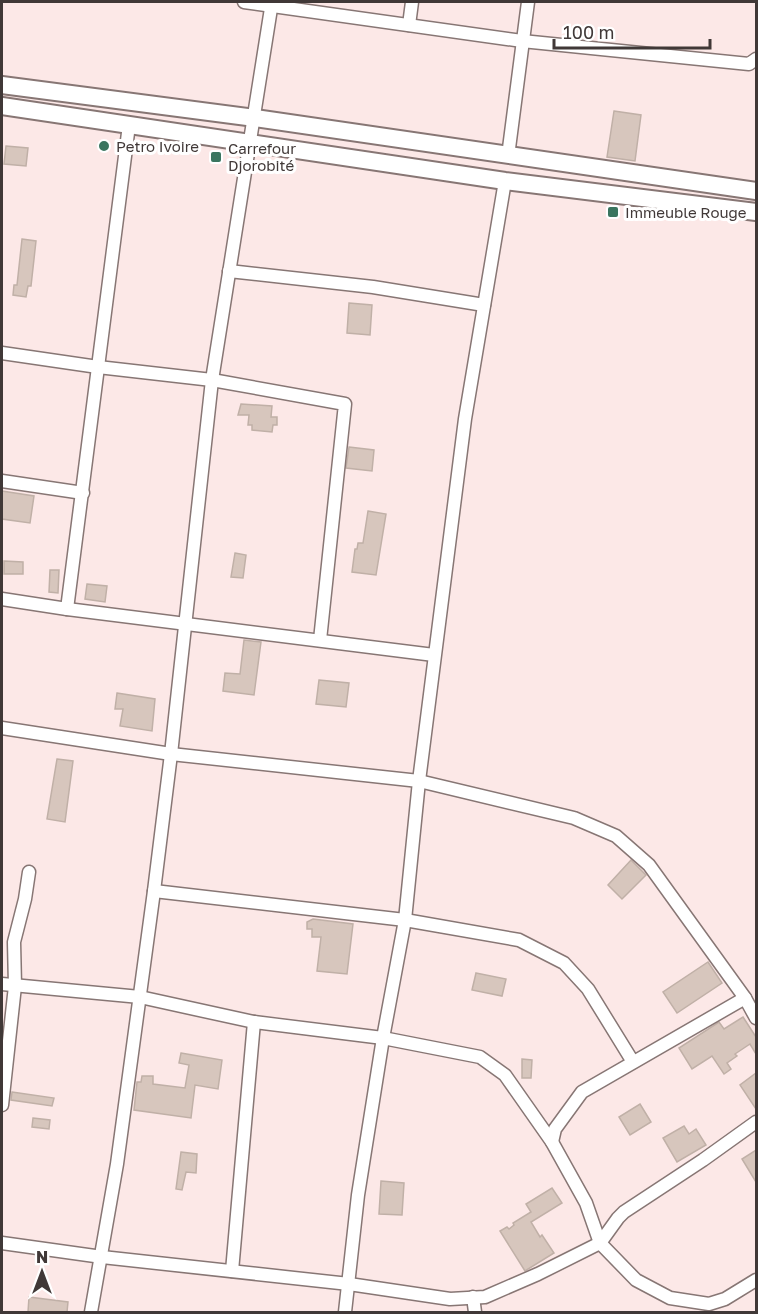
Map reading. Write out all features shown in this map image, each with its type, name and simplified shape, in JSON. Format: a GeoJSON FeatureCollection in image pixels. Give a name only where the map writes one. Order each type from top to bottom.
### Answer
{"type":"FeatureCollection","features":[{"type":"Feature","properties":{"kind":"main road"},"geometry":{"type":"LineString","coordinates":[[2,85],[255,118],[756,192]]}},
{"type":"Feature","properties":{"kind":"main road"},"geometry":{"type":"LineString","coordinates":[[2,106],[505,181],[756,212]]}},
{"type":"Feature","properties":{"kind":"street"},"geometry":{"type":"LineString","coordinates":[[244,2],[522,41],[748,64],[756,59]]}},
{"type":"Feature","properties":{"kind":"street"},"geometry":{"type":"LineString","coordinates":[[409,25],[412,2]]}},
{"type":"Feature","properties":{"kind":"street"},"geometry":{"type":"LineString","coordinates":[[508,156],[528,2]]}},
{"type":"Feature","properties":{"kind":"street"},"geometry":{"type":"LineString","coordinates":[[91,1312],[117,1164],[154,891],[212,380],[255,118],[271,4]]}},
{"type":"Feature","properties":{"kind":"street"},"geometry":{"type":"LineString","coordinates":[[67,609],[129,125]]}},
{"type":"Feature","properties":{"kind":"street"},"geometry":{"type":"LineString","coordinates":[[345,1312],[358,1195],[383,1038],[405,920],[434,655],[465,419],[505,181]]}},
{"type":"Feature","properties":{"kind":"street"},"geometry":{"type":"LineString","coordinates":[[229,271],[373,287],[484,305]]}},
{"type":"Feature","properties":{"kind":"street"},"geometry":{"type":"LineString","coordinates":[[2,353],[212,380],[345,404],[320,640]]}},
{"type":"Feature","properties":{"kind":"street"},"geometry":{"type":"LineString","coordinates":[[2,481],[82,493]]}},
{"type":"Feature","properties":{"kind":"street"},"geometry":{"type":"LineString","coordinates":[[2,599],[434,655]]}},
{"type":"Feature","properties":{"kind":"street"},"geometry":{"type":"LineString","coordinates":[[2,728],[171,754],[419,781],[574,818],[616,836],[649,865],[745,998],[756,1018]]}},
{"type":"Feature","properties":{"kind":"street"},"geometry":{"type":"LineString","coordinates":[[2,1106],[15,986],[14,942],[29,872]]}},
{"type":"Feature","properties":{"kind":"street"},"geometry":{"type":"LineString","coordinates":[[154,891],[405,920],[519,940],[564,963],[588,989],[633,1062]]}},
{"type":"Feature","properties":{"kind":"street"},"geometry":{"type":"LineString","coordinates":[[2,984],[140,997],[254,1022],[383,1038],[480,1057],[505,1075],[552,1142],[586,1203],[600,1244],[636,1280],[669,1298],[709,1304],[738,1293],[756,1280]]}},
{"type":"Feature","properties":{"kind":"street"},"geometry":{"type":"LineString","coordinates":[[552,1142],[555,1129],[582,1092],[745,998]]}},
{"type":"Feature","properties":{"kind":"street"},"geometry":{"type":"LineString","coordinates":[[232,1271],[254,1022]]}},
{"type":"Feature","properties":{"kind":"street"},"geometry":{"type":"LineString","coordinates":[[2,1243],[102,1257],[349,1284],[413,1295],[450,1299],[485,1297],[600,1244],[624,1212],[704,1160],[756,1122]]}},
{"type":"Feature","properties":{"kind":"street"},"geometry":{"type":"LineString","coordinates":[[473,1297],[476,1312]]}},
{"type":"Feature","properties":{"kind":"building"},"geometry":{"type":"Polygon","coordinates":[[[614,111],[641,115],[635,161],[607,157],[614,111]]]}},
{"type":"Feature","properties":{"kind":"building"},"geometry":{"type":"Polygon","coordinates":[[[6,146],[28,148],[26,166],[4,164],[6,146]]]}},
{"type":"Feature","properties":{"kind":"building"},"geometry":{"type":"Polygon","coordinates":[[[22,239],[36,241],[31,286],[28,286],[26,297],[13,295],[14,285],[17,285],[22,239]]]}},
{"type":"Feature","properties":{"kind":"building"},"geometry":{"type":"Polygon","coordinates":[[[349,303],[372,305],[370,335],[347,333],[349,303]]]}},
{"type":"Feature","properties":{"kind":"building"},"geometry":{"type":"Polygon","coordinates":[[[241,404],[272,406],[271,417],[277,417],[277,425],[273,425],[272,432],[252,430],[252,425],[248,425],[249,415],[238,415],[241,404]]]}},
{"type":"Feature","properties":{"kind":"building"},"geometry":{"type":"Polygon","coordinates":[[[349,447],[374,450],[372,471],[346,468],[349,447]]]}},
{"type":"Feature","properties":{"kind":"building"},"geometry":{"type":"Polygon","coordinates":[[[2,491],[34,496],[30,523],[2,519],[2,491]]]}},
{"type":"Feature","properties":{"kind":"building"},"geometry":{"type":"Polygon","coordinates":[[[368,511],[386,514],[376,575],[352,572],[355,549],[358,543],[363,543],[368,511]]]}},
{"type":"Feature","properties":{"kind":"building"},"geometry":{"type":"Polygon","coordinates":[[[235,553],[246,555],[243,578],[231,577],[235,553]]]}},
{"type":"Feature","properties":{"kind":"building"},"geometry":{"type":"Polygon","coordinates":[[[4,561],[23,562],[23,574],[4,574],[4,561]]]}},
{"type":"Feature","properties":{"kind":"building"},"geometry":{"type":"Polygon","coordinates":[[[50,570],[59,570],[58,593],[49,592],[50,570]]]}},
{"type":"Feature","properties":{"kind":"building"},"geometry":{"type":"Polygon","coordinates":[[[87,584],[107,586],[105,602],[85,599],[87,584]]]}},
{"type":"Feature","properties":{"kind":"building"},"geometry":{"type":"Polygon","coordinates":[[[244,640],[261,642],[254,695],[223,691],[225,673],[240,674],[244,640]]]}},
{"type":"Feature","properties":{"kind":"building"},"geometry":{"type":"Polygon","coordinates":[[[319,680],[349,683],[346,707],[316,704],[319,680]]]}},
{"type":"Feature","properties":{"kind":"building"},"geometry":{"type":"Polygon","coordinates":[[[117,693],[155,699],[152,731],[120,726],[123,709],[115,709],[117,693]]]}},
{"type":"Feature","properties":{"kind":"building"},"geometry":{"type":"Polygon","coordinates":[[[57,759],[73,761],[65,822],[47,819],[57,759]]]}},
{"type":"Feature","properties":{"kind":"building"},"geometry":{"type":"Polygon","coordinates":[[[631,860],[646,875],[622,899],[608,885],[631,860]]]}},
{"type":"Feature","properties":{"kind":"building"},"geometry":{"type":"Polygon","coordinates":[[[313,919],[353,924],[347,974],[317,971],[321,937],[312,937],[312,929],[307,929],[307,922],[313,919]]]}},
{"type":"Feature","properties":{"kind":"building"},"geometry":{"type":"Polygon","coordinates":[[[708,962],[722,983],[677,1013],[663,992],[708,962]]]}},
{"type":"Feature","properties":{"kind":"building"},"geometry":{"type":"Polygon","coordinates":[[[476,973],[506,979],[502,996],[472,990],[476,973]]]}},
{"type":"Feature","properties":{"kind":"building"},"geometry":{"type":"Polygon","coordinates":[[[743,1017],[756,1037],[756,1054],[750,1044],[735,1054],[737,1056],[727,1063],[731,1069],[724,1074],[712,1056],[692,1069],[679,1048],[719,1022],[724,1029],[743,1017]]]}},
{"type":"Feature","properties":{"kind":"building"},"geometry":{"type":"Polygon","coordinates":[[[181,1053],[222,1060],[218,1089],[195,1085],[191,1118],[134,1110],[137,1082],[141,1082],[142,1076],[153,1076],[153,1084],[185,1088],[189,1065],[179,1063],[181,1053]]]}},
{"type":"Feature","properties":{"kind":"building"},"geometry":{"type":"Polygon","coordinates":[[[522,1059],[532,1060],[531,1078],[522,1078],[522,1059]]]}},
{"type":"Feature","properties":{"kind":"building"},"geometry":{"type":"Polygon","coordinates":[[[756,1073],[756,1109],[740,1085],[756,1073]]]}},
{"type":"Feature","properties":{"kind":"building"},"geometry":{"type":"Polygon","coordinates":[[[12,1092],[54,1098],[52,1106],[11,1100],[12,1092]]]}},
{"type":"Feature","properties":{"kind":"building"},"geometry":{"type":"Polygon","coordinates":[[[640,1104],[651,1122],[630,1135],[619,1117],[640,1104]]]}},
{"type":"Feature","properties":{"kind":"building"},"geometry":{"type":"Polygon","coordinates":[[[33,1118],[50,1120],[49,1129],[32,1127],[33,1118]]]}},
{"type":"Feature","properties":{"kind":"building"},"geometry":{"type":"Polygon","coordinates":[[[684,1126],[689,1134],[696,1129],[706,1145],[677,1162],[663,1138],[684,1126]]]}},
{"type":"Feature","properties":{"kind":"building"},"geometry":{"type":"Polygon","coordinates":[[[756,1150],[756,1182],[742,1159],[756,1150]]]}},
{"type":"Feature","properties":{"kind":"building"},"geometry":{"type":"Polygon","coordinates":[[[181,1152],[197,1154],[196,1173],[186,1172],[182,1190],[176,1189],[181,1152]]]}},
{"type":"Feature","properties":{"kind":"building"},"geometry":{"type":"Polygon","coordinates":[[[381,1181],[404,1183],[402,1215],[379,1214],[381,1181]]]}},
{"type":"Feature","properties":{"kind":"building"},"geometry":{"type":"Polygon","coordinates":[[[552,1188],[562,1203],[531,1222],[554,1253],[525,1271],[500,1231],[507,1227],[509,1229],[514,1225],[513,1223],[531,1212],[526,1204],[552,1188]]]}},
{"type":"Feature","properties":{"kind":"building"},"geometry":{"type":"Polygon","coordinates":[[[29,1297],[68,1302],[67,1312],[28,1312],[29,1297]]]}},
{"type":"Feature","properties":{"kind":"place","name":"Petro Ivoire"},"geometry":{"type":"Point","coordinates":[104,146]}},
{"type":"Feature","properties":{"kind":"place","name":"Carrefour Djorobité"},"geometry":{"type":"Point","coordinates":[216,157]}},
{"type":"Feature","properties":{"kind":"place","name":"Immeuble Rouge"},"geometry":{"type":"Point","coordinates":[613,212]}}]}
